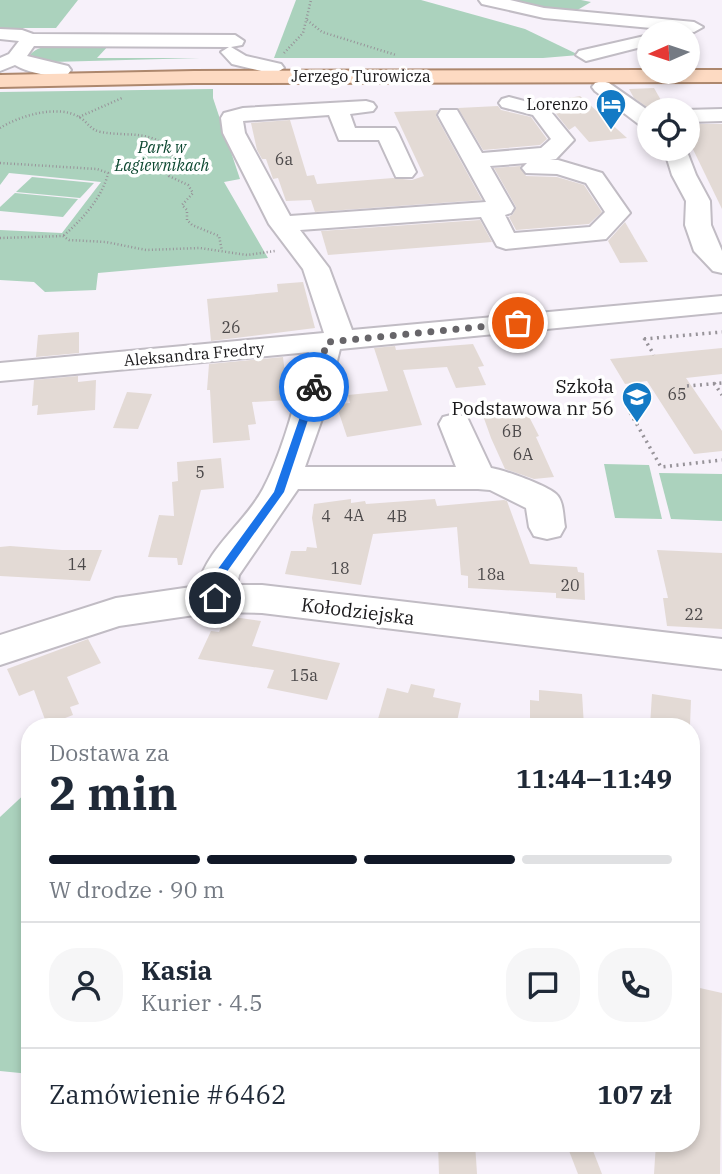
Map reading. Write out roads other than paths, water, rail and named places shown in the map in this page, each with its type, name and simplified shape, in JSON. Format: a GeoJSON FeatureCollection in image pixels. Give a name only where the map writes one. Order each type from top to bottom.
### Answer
{"type":"FeatureCollection","features":[{"type":"Feature","properties":{"kind":"main road","name":"Jerzego Turowicza"},"geometry":{"type":"LineString","coordinates":[[0,73],[181,69],[278,61],[637,67]]}},
{"type":"Feature","properties":{"kind":"main road"},"geometry":{"type":"LineString","coordinates":[[700,67],[722,67]]}},
{"type":"Feature","properties":{"kind":"main road","name":"Jerzego Turowicza"},"geometry":{"type":"LineString","coordinates":[[0,81],[181,77],[722,76]]}},
{"type":"Feature","properties":{"kind":"street"},"geometry":{"type":"LineString","coordinates":[[488,0],[544,13],[703,22]]}},
{"type":"Feature","properties":{"kind":"street"},"geometry":{"type":"LineString","coordinates":[[597,0],[703,22]]}},
{"type":"Feature","properties":{"kind":"street"},"geometry":{"type":"LineString","coordinates":[[0,34],[22,35],[29,40],[234,44]]}},
{"type":"Feature","properties":{"kind":"street"},"geometry":{"type":"LineString","coordinates":[[8,62],[29,40]]}},
{"type":"Feature","properties":{"kind":"street"},"geometry":{"type":"LineString","coordinates":[[586,55],[637,43]]}},
{"type":"Feature","properties":{"kind":"street"},"geometry":{"type":"LineString","coordinates":[[234,44],[239,60],[278,61]]}},
{"type":"Feature","properties":{"kind":"street"},"geometry":{"type":"LineString","coordinates":[[181,69],[207,63],[234,44]]}},
{"type":"Feature","properties":{"kind":"street"},"geometry":{"type":"LineString","coordinates":[[8,62],[61,70]]}},
{"type":"Feature","properties":{"kind":"street"},"geometry":{"type":"LineString","coordinates":[[602,86],[637,111]]}},
{"type":"Feature","properties":{"kind":"street"},"geometry":{"type":"LineString","coordinates":[[475,161],[548,154],[564,140],[540,111],[509,103]]}},
{"type":"Feature","properties":{"kind":"street"},"geometry":{"type":"LineString","coordinates":[[215,598],[220,573],[279,492],[334,341],[316,268],[282,224],[234,133],[232,118],[243,114],[366,107]]}},
{"type":"Feature","properties":{"kind":"street"},"geometry":{"type":"LineString","coordinates":[[337,108],[347,135],[387,132],[404,172]]}},
{"type":"Feature","properties":{"kind":"street"},"geometry":{"type":"LineString","coordinates":[[282,224],[502,208],[449,115]]}},
{"type":"Feature","properties":{"kind":"street"},"geometry":{"type":"LineString","coordinates":[[700,116],[721,115]]}},
{"type":"Feature","properties":{"kind":"street"},"geometry":{"type":"LineString","coordinates":[[679,161],[698,201],[698,225],[707,251],[722,265]]}},
{"type":"Feature","properties":{"kind":"street"},"geometry":{"type":"LineString","coordinates":[[489,209],[506,241],[597,234],[618,214],[594,178],[558,167],[534,168]]}},
{"type":"Feature","properties":{"kind":"street","name":"Aleksandra Fredry"},"geometry":{"type":"LineString","coordinates":[[0,372],[722,303]]}},
{"type":"Feature","properties":{"kind":"street"},"geometry":{"type":"LineString","coordinates":[[455,424],[478,478]]}},
{"type":"Feature","properties":{"kind":"street"},"geometry":{"type":"LineString","coordinates":[[284,478],[497,480],[543,502],[547,527]]}},
{"type":"Feature","properties":{"kind":"street","name":"Kołodziejska"},"geometry":{"type":"LineString","coordinates":[[0,650],[116,612],[215,598],[262,600],[722,654]]}},
{"type":"Feature","properties":{"kind":"place","name":"Lorenzo"},"geometry":{"type":"Point","coordinates":[611,131]}},
{"type":"Feature","properties":{"kind":"place","name":"Szkoła Podstawowa nr 56"},"geometry":{"type":"Point","coordinates":[637,424]}},
{"type":"Feature","properties":{"kind":"park label","name":"Park w Łagiewnikach"},"geometry":{"type":"Point","coordinates":[162,156]}}]}
